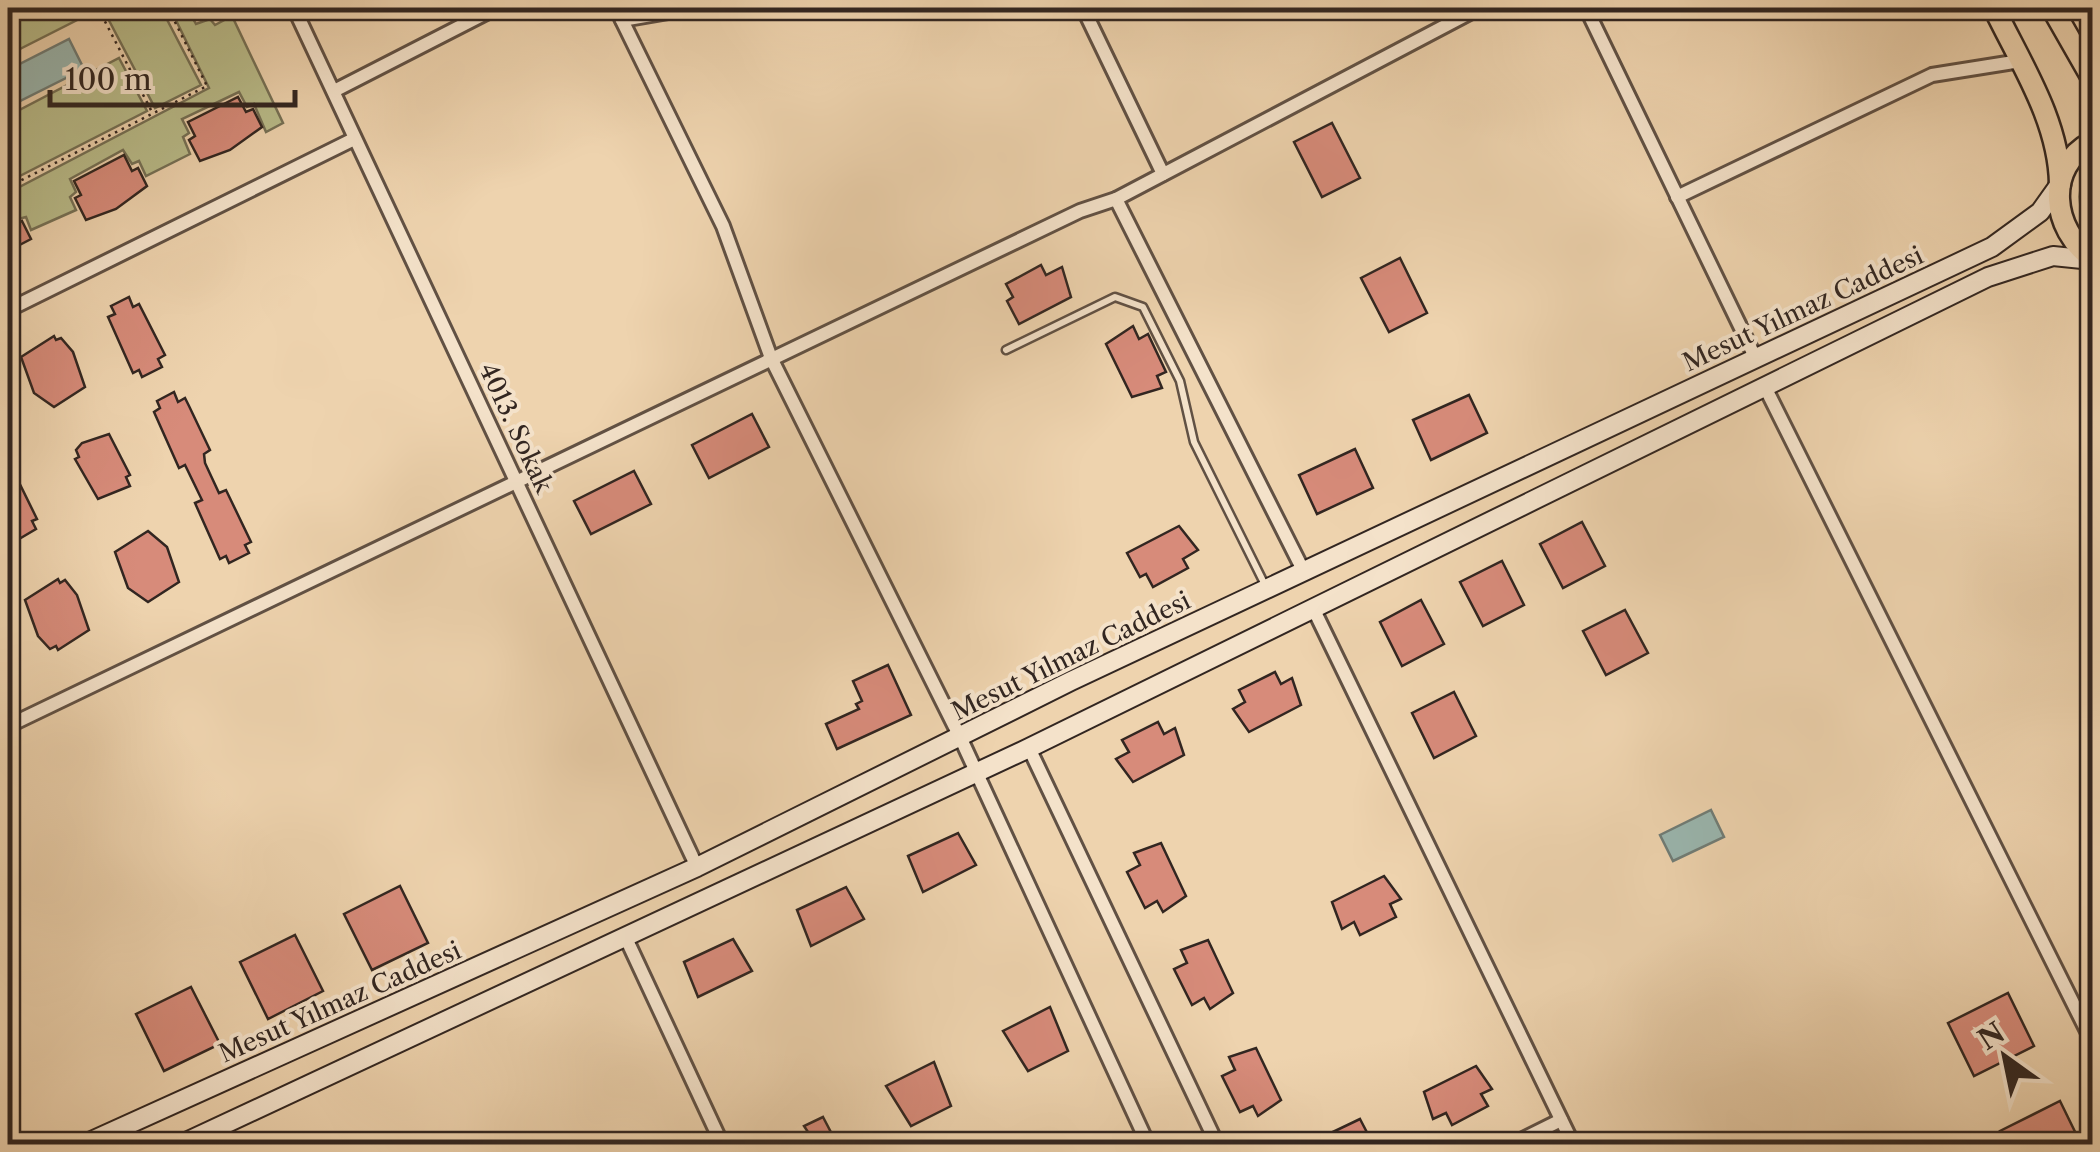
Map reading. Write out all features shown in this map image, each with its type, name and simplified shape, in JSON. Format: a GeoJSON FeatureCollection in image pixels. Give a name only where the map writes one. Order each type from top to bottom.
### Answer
{"type":"FeatureCollection","features":[{"type":"Feature","properties":{"kind":"main road"},"geometry":{"type":"LineString","coordinates":[[1994,8],[2060,152],[2058,207],[2064,228],[2092,259]]}},
{"type":"Feature","properties":{"kind":"main road"},"geometry":{"type":"LineString","coordinates":[[2052,8],[2092,78]]}},
{"type":"Feature","properties":{"kind":"main road"},"geometry":{"type":"LineString","coordinates":[[2060,184],[2068,163],[2092,142]]}},
{"type":"Feature","properties":{"kind":"main road","name":"Mesut Yılmaz Caddesi"},"geometry":{"type":"LineString","coordinates":[[85,1144],[698,867],[1267,589],[1992,247],[2040,212],[2060,184]]}},
{"type":"Feature","properties":{"kind":"main road","name":"Mesut Yılmaz Caddesi"},"geometry":{"type":"LineString","coordinates":[[182,1144],[1029,748],[1988,278],[2053,256],[2092,259]]}},
{"type":"Feature","properties":{"kind":"street","name":"4013. Sokak"},"geometry":{"type":"LineString","coordinates":[[294,8],[698,867]]}},
{"type":"Feature","properties":{"kind":"street"},"geometry":{"type":"LineString","coordinates":[[334,91],[496,8]]}},
{"type":"Feature","properties":{"kind":"street"},"geometry":{"type":"LineString","coordinates":[[692,8],[619,14],[722,226],[771,358],[961,739],[1148,1144]]}},
{"type":"Feature","properties":{"kind":"street"},"geometry":{"type":"LineString","coordinates":[[1083,8],[1163,174]]}},
{"type":"Feature","properties":{"kind":"street"},"geometry":{"type":"LineString","coordinates":[[8,726],[1080,211],[1116,199],[1479,8]]}},
{"type":"Feature","properties":{"kind":"street"},"geometry":{"type":"LineString","coordinates":[[1586,8],[1756,359]]}},
{"type":"Feature","properties":{"kind":"street"},"geometry":{"type":"LineString","coordinates":[[1678,197],[1932,75],[2020,62]]}},
{"type":"Feature","properties":{"kind":"street"},"geometry":{"type":"LineString","coordinates":[[8,310],[354,139]]}},
{"type":"Feature","properties":{"kind":"street"},"geometry":{"type":"LineString","coordinates":[[1116,199],[1304,572]]}},
{"type":"Feature","properties":{"kind":"street"},"geometry":{"type":"LineString","coordinates":[[1765,387],[2092,1041]]}},
{"type":"Feature","properties":{"kind":"street"},"geometry":{"type":"LineString","coordinates":[[1313,608],[1573,1144]]}},
{"type":"Feature","properties":{"kind":"street"},"geometry":{"type":"LineString","coordinates":[[1029,748],[1217,1144]]}},
{"type":"Feature","properties":{"kind":"street"},"geometry":{"type":"LineString","coordinates":[[624,936],[722,1144]]}},
{"type":"Feature","properties":{"kind":"street"},"geometry":{"type":"LineString","coordinates":[[1512,1144],[1561,1120]]}},
{"type":"Feature","properties":{"kind":"lane"},"geometry":{"type":"LineString","coordinates":[[1006,350],[1114,296],[1143,307],[1180,381],[1194,442],[1267,589]]}},
{"type":"Feature","properties":{"kind":"path"},"geometry":{"type":"LineString","coordinates":[[98,8],[153,113]]}},
{"type":"Feature","properties":{"kind":"path"},"geometry":{"type":"LineString","coordinates":[[8,187],[206,86],[168,8]]}},
{"type":"Feature","properties":{"kind":"green space"},"geometry":{"type":"Polygon","coordinates":[[[8,8],[90,8],[82,11],[85,16],[8,55],[8,8]]]}},
{"type":"Feature","properties":{"kind":"green space"},"geometry":{"type":"Polygon","coordinates":[[[161,8],[201,85],[155,108],[103,9],[161,8]]]}},
{"type":"Feature","properties":{"kind":"green space"},"geometry":{"type":"Polygon","coordinates":[[[170,8],[187,8],[196,24],[210,19],[215,25],[232,16],[283,123],[266,132],[254,104],[247,107],[239,92],[182,119],[189,133],[183,137],[190,154],[146,176],[139,161],[132,164],[123,150],[70,179],[76,192],[70,197],[76,210],[31,230],[26,217],[18,219],[8,205],[8,193],[209,88],[170,8]]]}},
{"type":"Feature","properties":{"kind":"green space"},"geometry":{"type":"Polygon","coordinates":[[[119,58],[147,111],[8,182],[8,116],[119,58]]]}},
{"type":"Feature","properties":{"kind":"green space"},"geometry":{"type":"Polygon","coordinates":[[[2092,164],[2092,229],[2080,197],[2092,164]]]}},
{"type":"Feature","properties":{"kind":"water"},"geometry":{"type":"Polygon","coordinates":[[[69,39],[84,69],[12,105],[8,70],[69,39]]]}},
{"type":"Feature","properties":{"kind":"water"},"geometry":{"type":"Polygon","coordinates":[[[1711,810],[1724,837],[1673,861],[1660,835],[1711,810]]]}},
{"type":"Feature","properties":{"kind":"building"},"geometry":{"type":"Polygon","coordinates":[[[238,97],[246,112],[253,109],[262,127],[230,150],[200,161],[189,140],[195,136],[188,122],[238,97]]]}},
{"type":"Feature","properties":{"kind":"building"},"geometry":{"type":"Polygon","coordinates":[[[1332,123],[1360,178],[1322,197],[1294,142],[1332,123]]]}},
{"type":"Feature","properties":{"kind":"building"},"geometry":{"type":"Polygon","coordinates":[[[124,155],[132,171],[138,168],[147,186],[116,209],[86,220],[75,198],[81,195],[74,181],[124,155]]]}},
{"type":"Feature","properties":{"kind":"building"},"geometry":{"type":"Polygon","coordinates":[[[22,221],[31,239],[8,251],[8,228],[22,221]]]}},
{"type":"Feature","properties":{"kind":"building"},"geometry":{"type":"Polygon","coordinates":[[[1400,258],[1427,313],[1389,332],[1361,278],[1400,258]]]}},
{"type":"Feature","properties":{"kind":"building"},"geometry":{"type":"Polygon","coordinates":[[[1041,265],[1046,275],[1062,267],[1071,297],[1019,324],[1007,301],[1013,297],[1006,284],[1041,265]]]}},
{"type":"Feature","properties":{"kind":"building"},"geometry":{"type":"Polygon","coordinates":[[[129,297],[133,307],[139,304],[165,355],[158,359],[162,367],[142,377],[139,370],[133,373],[108,317],[115,314],[111,306],[129,297]]]}},
{"type":"Feature","properties":{"kind":"building"},"geometry":{"type":"Polygon","coordinates":[[[1133,326],[1139,339],[1148,334],[1166,372],[1157,376],[1162,388],[1132,397],[1106,344],[1133,326]]]}},
{"type":"Feature","properties":{"kind":"building"},"geometry":{"type":"Polygon","coordinates":[[[54,336],[73,352],[85,387],[54,407],[34,393],[21,357],[54,336]]]}},
{"type":"Feature","properties":{"kind":"building"},"geometry":{"type":"Polygon","coordinates":[[[174,392],[178,402],[185,398],[210,450],[204,454],[205,463],[219,493],[226,490],[251,542],[245,545],[249,553],[229,563],[226,556],[220,559],[195,503],[202,500],[185,465],[179,468],[154,412],[160,408],[157,401],[174,392]]]}},
{"type":"Feature","properties":{"kind":"building"},"geometry":{"type":"Polygon","coordinates":[[[1469,395],[1487,433],[1431,460],[1413,420],[1469,395]]]}},
{"type":"Feature","properties":{"kind":"building"},"geometry":{"type":"Polygon","coordinates":[[[752,414],[769,447],[709,478],[692,445],[752,414]]]}},
{"type":"Feature","properties":{"kind":"building"},"geometry":{"type":"Polygon","coordinates":[[[109,434],[130,475],[126,477],[130,486],[98,499],[75,459],[79,457],[76,450],[82,443],[109,434]]]}},
{"type":"Feature","properties":{"kind":"building"},"geometry":{"type":"Polygon","coordinates":[[[1355,449],[1373,488],[1317,514],[1299,475],[1355,449]]]}},
{"type":"Feature","properties":{"kind":"building"},"geometry":{"type":"Polygon","coordinates":[[[8,460],[37,519],[32,521],[36,529],[14,542],[8,541],[8,460]]]}},
{"type":"Feature","properties":{"kind":"building"},"geometry":{"type":"Polygon","coordinates":[[[634,471],[651,504],[591,534],[574,501],[634,471]]]}},
{"type":"Feature","properties":{"kind":"building"},"geometry":{"type":"Polygon","coordinates":[[[1582,522],[1605,566],[1563,588],[1540,544],[1582,522]]]}},
{"type":"Feature","properties":{"kind":"building"},"geometry":{"type":"Polygon","coordinates":[[[1179,526],[1198,550],[1183,559],[1188,568],[1153,587],[1146,574],[1140,577],[1127,553],[1179,526]]]}},
{"type":"Feature","properties":{"kind":"building"},"geometry":{"type":"Polygon","coordinates":[[[148,531],[167,547],[179,582],[148,602],[128,588],[115,552],[148,531]]]}},
{"type":"Feature","properties":{"kind":"building"},"geometry":{"type":"Polygon","coordinates":[[[1502,561],[1524,605],[1483,626],[1460,582],[1502,561]]]}},
{"type":"Feature","properties":{"kind":"building"},"geometry":{"type":"Polygon","coordinates":[[[58,579],[60,583],[65,580],[77,595],[89,630],[58,650],[56,646],[50,649],[38,636],[25,600],[58,579]]]}},
{"type":"Feature","properties":{"kind":"building"},"geometry":{"type":"Polygon","coordinates":[[[1421,600],[1444,644],[1402,666],[1380,622],[1421,600]]]}},
{"type":"Feature","properties":{"kind":"building"},"geometry":{"type":"Polygon","coordinates":[[[1625,610],[1648,653],[1606,675],[1583,631],[1625,610]]]}},
{"type":"Feature","properties":{"kind":"building"},"geometry":{"type":"Polygon","coordinates":[[[888,665],[911,715],[837,749],[826,724],[859,709],[856,704],[862,701],[853,681],[888,665]]]}},
{"type":"Feature","properties":{"kind":"building"},"geometry":{"type":"Polygon","coordinates":[[[1275,672],[1281,684],[1292,678],[1301,705],[1249,732],[1233,709],[1245,702],[1239,690],[1275,672]]]}},
{"type":"Feature","properties":{"kind":"building"},"geometry":{"type":"Polygon","coordinates":[[[1454,692],[1476,736],[1434,758],[1412,713],[1454,692]]]}},
{"type":"Feature","properties":{"kind":"building"},"geometry":{"type":"Polygon","coordinates":[[[1158,722],[1164,734],[1175,728],[1184,755],[1133,782],[1116,759],[1129,752],[1122,740],[1158,722]]]}},
{"type":"Feature","properties":{"kind":"building"},"geometry":{"type":"Polygon","coordinates":[[[958,833],[976,865],[923,892],[908,856],[958,833]]]}},
{"type":"Feature","properties":{"kind":"building"},"geometry":{"type":"Polygon","coordinates":[[[1161,843],[1186,896],[1163,912],[1157,901],[1145,908],[1127,872],[1140,865],[1134,853],[1161,843]]]}},
{"type":"Feature","properties":{"kind":"building"},"geometry":{"type":"Polygon","coordinates":[[[1384,876],[1401,899],[1390,904],[1396,917],[1360,935],[1354,922],[1342,929],[1332,902],[1384,876]]]}},
{"type":"Feature","properties":{"kind":"building"},"geometry":{"type":"Polygon","coordinates":[[[400,886],[428,943],[372,970],[344,914],[400,886]]]}},
{"type":"Feature","properties":{"kind":"building"},"geometry":{"type":"Polygon","coordinates":[[[846,887],[864,919],[811,946],[797,910],[846,887]]]}},
{"type":"Feature","properties":{"kind":"building"},"geometry":{"type":"Polygon","coordinates":[[[295,935],[323,991],[268,1019],[240,962],[295,935]]]}},
{"type":"Feature","properties":{"kind":"building"},"geometry":{"type":"Polygon","coordinates":[[[733,939],[752,971],[698,997],[684,962],[733,939]]]}},
{"type":"Feature","properties":{"kind":"building"},"geometry":{"type":"Polygon","coordinates":[[[1208,940],[1233,993],[1210,1009],[1204,998],[1192,1005],[1174,969],[1187,963],[1181,950],[1208,940]]]}},
{"type":"Feature","properties":{"kind":"building"},"geometry":{"type":"Polygon","coordinates":[[[191,987],[220,1044],[164,1071],[136,1014],[191,987]]]}},
{"type":"Feature","properties":{"kind":"building"},"geometry":{"type":"Polygon","coordinates":[[[2008,993],[2034,1046],[1974,1076],[1948,1023],[2008,993]]]}},
{"type":"Feature","properties":{"kind":"building"},"geometry":{"type":"Polygon","coordinates":[[[1050,1007],[1068,1051],[1028,1071],[1003,1031],[1050,1007]]]}},
{"type":"Feature","properties":{"kind":"building"},"geometry":{"type":"Polygon","coordinates":[[[1256,1048],[1281,1100],[1258,1116],[1253,1106],[1240,1112],[1222,1076],[1235,1070],[1229,1057],[1256,1048]]]}},
{"type":"Feature","properties":{"kind":"building"},"geometry":{"type":"Polygon","coordinates":[[[934,1062],[951,1106],[911,1126],[886,1086],[934,1062]]]}},
{"type":"Feature","properties":{"kind":"building"},"geometry":{"type":"Polygon","coordinates":[[[1476,1066],[1492,1089],[1481,1094],[1488,1106],[1452,1125],[1446,1113],[1433,1119],[1424,1092],[1476,1066]]]}},
{"type":"Feature","properties":{"kind":"building"},"geometry":{"type":"Polygon","coordinates":[[[2060,1101],[2081,1144],[2007,1144],[2000,1131],[2060,1101]]]}},
{"type":"Feature","properties":{"kind":"building"},"geometry":{"type":"Polygon","coordinates":[[[823,1117],[835,1140],[785,1144],[808,1132],[804,1126],[823,1117]]]}},
{"type":"Feature","properties":{"kind":"building"},"geometry":{"type":"Polygon","coordinates":[[[1360,1119],[1373,1144],[1307,1144],[1337,1130],[1360,1119]]]}}]}
